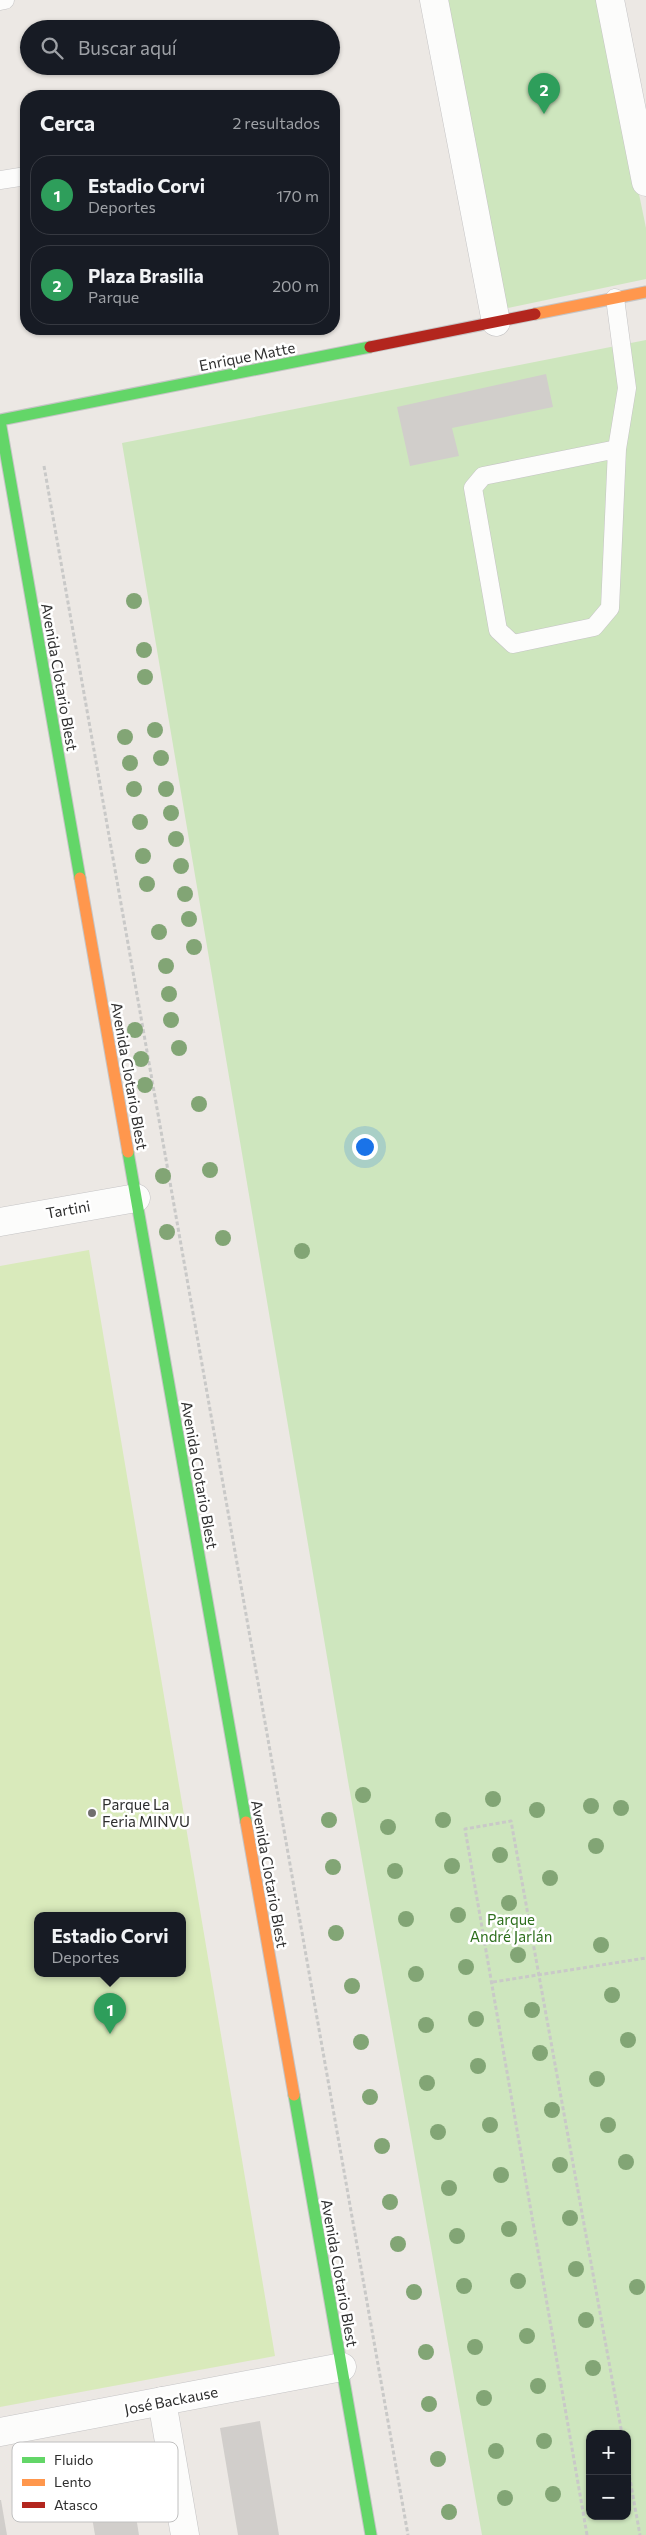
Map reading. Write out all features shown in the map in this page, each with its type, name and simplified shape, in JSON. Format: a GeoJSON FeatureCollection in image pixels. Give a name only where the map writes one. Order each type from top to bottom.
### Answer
{"type":"FeatureCollection","features":[{"type":"Feature","properties":{"kind":"main road","name":"Enrique Matte"},"geometry":{"type":"LineString","coordinates":[[0,421],[646,292]]}},
{"type":"Feature","properties":{"kind":"main road","name":"Avenida Clotario Blest"},"geometry":{"type":"LineString","coordinates":[[0,421],[371,2535]]}},
{"type":"Feature","properties":{"kind":"street"},"geometry":{"type":"LineString","coordinates":[[434,0],[496,322]]}},
{"type":"Feature","properties":{"kind":"street"},"geometry":{"type":"LineString","coordinates":[[610,0],[646,182]]}},
{"type":"Feature","properties":{"kind":"street","name":"Tartini"},"geometry":{"type":"LineString","coordinates":[[0,1222],[136,1198]]}},
{"type":"Feature","properties":{"kind":"street","name":"José Backause"},"geometry":{"type":"LineString","coordinates":[[0,2432],[342,2367]]}},
{"type":"Feature","properties":{"kind":"street"},"geometry":{"type":"LineString","coordinates":[[162,2401],[169,2442]]}},
{"type":"Feature","properties":{"kind":"street"},"geometry":{"type":"LineString","coordinates":[[178,2494],[185,2535]]}},
{"type":"Feature","properties":{"kind":"lane"},"geometry":{"type":"LineString","coordinates":[[0,1],[5,0]]}},
{"type":"Feature","properties":{"kind":"lane"},"geometry":{"type":"LineString","coordinates":[[0,180],[20,177]]}},
{"type":"Feature","properties":{"kind":"lane"},"geometry":{"type":"LineString","coordinates":[[615,298],[627,388],[617,450],[610,608],[594,627],[513,644],[498,630],[472,488],[483,476],[617,450]]}},
{"type":"Feature","properties":{"kind":"path"},"geometry":{"type":"LineString","coordinates":[[43,463],[408,2535]]}},
{"type":"Feature","properties":{"kind":"path"},"geometry":{"type":"LineString","coordinates":[[588,2535],[465,1829],[511,1821],[621,2430]]}},
{"type":"Feature","properties":{"kind":"path"},"geometry":{"type":"LineString","coordinates":[[493,1982],[646,1958]]}},
{"type":"Feature","properties":{"kind":"path"},"geometry":{"type":"LineString","coordinates":[[629,2475],[640,2535]]}},
{"type":"Feature","properties":{"kind":"green space"},"geometry":{"type":"Polygon","coordinates":[[[444,0],[599,0],[646,228],[646,279],[503,309],[444,0]]]}},
{"type":"Feature","properties":{"kind":"green space","name":"Parque André Jarlán"},"geometry":{"type":"Polygon","coordinates":[[[646,340],[646,2535],[482,2535],[348,1781],[122,443],[646,340]]]}},
{"type":"Feature","properties":{"kind":"green space","name":"Parque La Feria MINVU"},"geometry":{"type":"Polygon","coordinates":[[[89,1250],[275,2356],[0,2407],[0,1266],[89,1250]]]}},
{"type":"Feature","properties":{"kind":"building"},"geometry":{"type":"Polygon","coordinates":[[[546,374],[553,407],[452,428],[459,456],[410,466],[397,407],[546,374]]]}},
{"type":"Feature","properties":{"kind":"building"},"geometry":{"type":"Polygon","coordinates":[[[260,2421],[279,2535],[238,2535],[220,2428],[260,2421]]]}},
{"type":"Feature","properties":{"kind":"building"},"geometry":{"type":"Polygon","coordinates":[[[1,2500],[7,2535],[0,2535],[1,2500]]]}},
{"type":"Feature","properties":{"kind":"building"},"geometry":{"type":"Polygon","coordinates":[[[93,2522],[137,2522],[139,2535],[95,2535],[93,2522]]]}},
{"type":"Feature","properties":{"kind":"traffic: fast"},"geometry":{"type":"LineString","coordinates":[[0,420],[370,347]]}},
{"type":"Feature","properties":{"kind":"traffic: fast"},"geometry":{"type":"LineString","coordinates":[[0,421],[80,878]]}},
{"type":"Feature","properties":{"kind":"traffic: fast"},"geometry":{"type":"LineString","coordinates":[[128,1152],[246,1822]]}},
{"type":"Feature","properties":{"kind":"traffic: fast"},"geometry":{"type":"LineString","coordinates":[[294,2095],[371,2535]]}},
{"type":"Feature","properties":{"kind":"traffic: slow"},"geometry":{"type":"LineString","coordinates":[[535,314],[646,292]]}},
{"type":"Feature","properties":{"kind":"traffic: slow"},"geometry":{"type":"LineString","coordinates":[[80,878],[128,1152]]}},
{"type":"Feature","properties":{"kind":"traffic: slow"},"geometry":{"type":"LineString","coordinates":[[246,1822],[294,2095]]}},
{"type":"Feature","properties":{"kind":"traffic: jam"},"geometry":{"type":"LineString","coordinates":[[370,347],[535,314]]}},
{"type":"Feature","properties":{"kind":"place","name":"Plaza Brasilia"},"geometry":{"type":"Point","coordinates":[544,114]}},
{"type":"Feature","properties":{"kind":"place","name":"Parque La Feria MINVU"},"geometry":{"type":"Point","coordinates":[92,1813]}},
{"type":"Feature","properties":{"kind":"place","name":"Estadio Corvi"},"geometry":{"type":"Point","coordinates":[110,2034]}}]}
